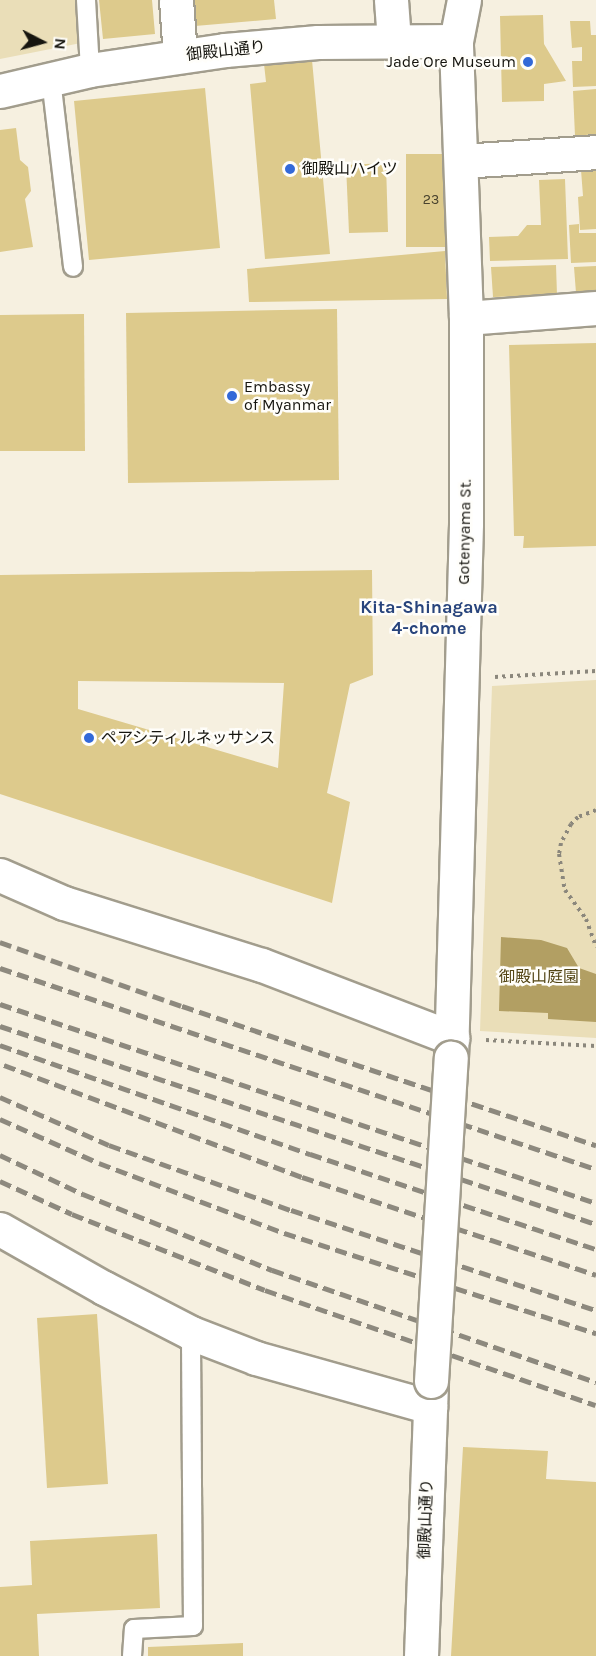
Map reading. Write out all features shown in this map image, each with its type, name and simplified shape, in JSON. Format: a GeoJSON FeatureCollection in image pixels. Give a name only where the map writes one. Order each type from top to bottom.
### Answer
{"type":"FeatureCollection","features":[{"type":"Feature","properties":{"kind":"street"},"geometry":{"type":"LineString","coordinates":[[176,0],[180,56]]}},
{"type":"Feature","properties":{"kind":"street"},"geometry":{"type":"LineString","coordinates":[[391,0],[394,41]]}},
{"type":"Feature","properties":{"kind":"street","name":"Gotenyama St."},"geometry":{"type":"LineString","coordinates":[[430,1394],[451,1048],[466,523],[466,318],[456,41],[464,0]]}},
{"type":"Feature","properties":{"kind":"street","name":"御殿山通り"},"geometry":{"type":"LineString","coordinates":[[0,91],[90,70],[180,56],[318,42],[456,41]]}},
{"type":"Feature","properties":{"kind":"street"},"geometry":{"type":"LineString","coordinates":[[462,161],[596,152]]}},
{"type":"Feature","properties":{"kind":"street"},"geometry":{"type":"LineString","coordinates":[[466,318],[596,308]]}},
{"type":"Feature","properties":{"kind":"street"},"geometry":{"type":"LineString","coordinates":[[0,874],[64,903],[262,965],[451,1048]]}},
{"type":"Feature","properties":{"kind":"street"},"geometry":{"type":"LineString","coordinates":[[0,1229],[104,1288],[191,1333],[256,1358],[430,1394]]}},
{"type":"Feature","properties":{"kind":"street","name":"御殿山通り"},"geometry":{"type":"LineString","coordinates":[[421,1656],[430,1394]]}},
{"type":"Feature","properties":{"kind":"lane"},"geometry":{"type":"LineString","coordinates":[[86,0],[90,70]]}},
{"type":"Feature","properties":{"kind":"lane"},"geometry":{"type":"LineString","coordinates":[[51,79],[73,267]]}},
{"type":"Feature","properties":{"kind":"lane"},"geometry":{"type":"LineString","coordinates":[[132,1656],[134,1629],[192,1626],[191,1333]]}},
{"type":"Feature","properties":{"kind":"path"},"geometry":{"type":"LineString","coordinates":[[492,677],[596,671]]}},
{"type":"Feature","properties":{"kind":"path"},"geometry":{"type":"LineString","coordinates":[[596,810],[578,817],[571,824],[561,843],[559,854],[565,890],[586,919],[596,947]]}},
{"type":"Feature","properties":{"kind":"path"},"geometry":{"type":"LineString","coordinates":[[451,1048],[596,1046]]}},
{"type":"Feature","properties":{"kind":"green space"},"geometry":{"type":"Polygon","coordinates":[[[0,0],[82,0],[86,42],[0,59],[0,0]]]}},
{"type":"Feature","properties":{"kind":"green space","name":"御殿山庭園"},"geometry":{"type":"Polygon","coordinates":[[[596,680],[596,1038],[480,1031],[492,686],[596,680]]]}},
{"type":"Feature","properties":{"kind":"shaded area"},"geometry":{"type":"Polygon","coordinates":[[[501,937],[541,940],[567,948],[579,968],[596,974],[596,1022],[548,1019],[548,1013],[499,1011],[501,937]]]}},
{"type":"Feature","properties":{"kind":"building"},"geometry":{"type":"Polygon","coordinates":[[[99,0],[152,0],[155,34],[103,39],[99,0]]]}},
{"type":"Feature","properties":{"kind":"building"},"geometry":{"type":"Polygon","coordinates":[[[193,0],[274,0],[276,19],[195,26],[193,0]]]}},
{"type":"Feature","properties":{"kind":"building","name":"Jade Ore Museum"},"geometry":{"type":"Polygon","coordinates":[[[543,15],[544,44],[566,81],[544,84],[544,101],[502,102],[500,16],[543,15]]]}},
{"type":"Feature","properties":{"kind":"building"},"geometry":{"type":"Polygon","coordinates":[[[570,21],[590,21],[591,35],[596,35],[596,86],[573,87],[572,61],[582,61],[582,47],[572,48],[570,21]]]}},
{"type":"Feature","properties":{"kind":"building","name":"御殿山ハイツ"},"geometry":{"type":"Polygon","coordinates":[[[312,60],[330,254],[265,259],[250,84],[266,82],[264,64],[312,60]]]}},
{"type":"Feature","properties":{"kind":"building"},"geometry":{"type":"Polygon","coordinates":[[[205,88],[220,248],[89,260],[74,101],[205,88]]]}},
{"type":"Feature","properties":{"kind":"building"},"geometry":{"type":"Polygon","coordinates":[[[596,89],[596,134],[575,136],[573,91],[596,89]]]}},
{"type":"Feature","properties":{"kind":"building"},"geometry":{"type":"Polygon","coordinates":[[[16,128],[20,160],[28,167],[31,191],[25,199],[33,247],[0,252],[0,130],[16,128]]]}},
{"type":"Feature","properties":{"kind":"building"},"geometry":{"type":"Polygon","coordinates":[[[406,154],[455,154],[456,247],[406,247],[406,154]]]}},
{"type":"Feature","properties":{"kind":"building"},"geometry":{"type":"Polygon","coordinates":[[[386,163],[388,232],[349,233],[346,165],[386,163]]]}},
{"type":"Feature","properties":{"kind":"building"},"geometry":{"type":"Polygon","coordinates":[[[596,169],[596,229],[580,230],[578,197],[583,196],[581,170],[596,169]]]}},
{"type":"Feature","properties":{"kind":"building"},"geometry":{"type":"Polygon","coordinates":[[[565,179],[568,259],[490,261],[489,237],[518,236],[527,225],[541,225],[539,180],[565,179]]]}},
{"type":"Feature","properties":{"kind":"building"},"geometry":{"type":"Polygon","coordinates":[[[579,224],[579,233],[596,233],[596,262],[571,263],[569,225],[579,224]]]}},
{"type":"Feature","properties":{"kind":"building"},"geometry":{"type":"Polygon","coordinates":[[[445,251],[447,299],[249,302],[247,269],[445,251]]]}},
{"type":"Feature","properties":{"kind":"building"},"geometry":{"type":"Polygon","coordinates":[[[556,265],[557,295],[493,297],[491,267],[556,265]]]}},
{"type":"Feature","properties":{"kind":"building"},"geometry":{"type":"Polygon","coordinates":[[[596,266],[596,292],[576,293],[574,267],[596,266]]]}},
{"type":"Feature","properties":{"kind":"building","name":"Embassy of Myanmar"},"geometry":{"type":"Polygon","coordinates":[[[337,309],[339,480],[128,483],[126,313],[337,309]]]}},
{"type":"Feature","properties":{"kind":"building"},"geometry":{"type":"Polygon","coordinates":[[[84,314],[85,451],[0,451],[0,315],[84,314]]]}},
{"type":"Feature","properties":{"kind":"building"},"geometry":{"type":"Polygon","coordinates":[[[596,343],[596,546],[523,548],[524,536],[514,536],[509,345],[596,343]]]}},
{"type":"Feature","properties":{"kind":"building","name":"ペアシティルネッサンス"},"geometry":{"type":"Polygon","coordinates":[[[372,570],[373,675],[350,684],[327,793],[350,802],[332,903],[0,794],[0,575],[372,570]],[[78,681],[78,709],[278,768],[284,683],[78,681]]]}},
{"type":"Feature","properties":{"kind":"building"},"geometry":{"type":"Polygon","coordinates":[[[97,1314],[108,1484],[47,1488],[37,1318],[97,1314]]]}},
{"type":"Feature","properties":{"kind":"building"},"geometry":{"type":"Polygon","coordinates":[[[463,1447],[548,1451],[546,1479],[596,1482],[596,1656],[451,1656],[463,1447]]]}},
{"type":"Feature","properties":{"kind":"building"},"geometry":{"type":"Polygon","coordinates":[[[157,1534],[160,1608],[37,1614],[39,1656],[0,1656],[0,1587],[32,1585],[30,1541],[157,1534]]]}},
{"type":"Feature","properties":{"kind":"building"},"geometry":{"type":"Polygon","coordinates":[[[243,1643],[243,1656],[148,1656],[148,1647],[243,1643]]]}},
{"type":"Feature","properties":{"kind":"railway"},"geometry":{"type":"LineString","coordinates":[[0,942],[182,1006],[596,1145]]}},
{"type":"Feature","properties":{"kind":"railway"},"geometry":{"type":"LineString","coordinates":[[0,968],[596,1169]]}},
{"type":"Feature","properties":{"kind":"railway"},"geometry":{"type":"LineString","coordinates":[[0,1004],[596,1203]]}},
{"type":"Feature","properties":{"kind":"railway"},"geometry":{"type":"LineString","coordinates":[[0,1026],[596,1224]]}},
{"type":"Feature","properties":{"kind":"railway"},"geometry":{"type":"LineString","coordinates":[[0,1045],[310,1154],[596,1249]]}},
{"type":"Feature","properties":{"kind":"railway"},"geometry":{"type":"LineString","coordinates":[[4,1065],[302,1177],[596,1275]]}},
{"type":"Feature","properties":{"kind":"railway"},"geometry":{"type":"LineString","coordinates":[[0,1097],[109,1145],[291,1210],[596,1310]]}},
{"type":"Feature","properties":{"kind":"railway"},"geometry":{"type":"LineString","coordinates":[[0,1119],[99,1163],[284,1233],[596,1333]]}},
{"type":"Feature","properties":{"kind":"railway"},"geometry":{"type":"LineString","coordinates":[[0,1155],[83,1194],[272,1270],[596,1382]]}},
{"type":"Feature","properties":{"kind":"railway"},"geometry":{"type":"LineString","coordinates":[[0,1181],[72,1214],[265,1290],[596,1405]]}},
{"type":"Feature","properties":{"kind":"place","name":"Jade Ore Museum"},"geometry":{"type":"Point","coordinates":[528,62]}},
{"type":"Feature","properties":{"kind":"place","name":"御殿山ハイツ"},"geometry":{"type":"Point","coordinates":[290,169]}},
{"type":"Feature","properties":{"kind":"place","name":"Embassy of Myanmar"},"geometry":{"type":"Point","coordinates":[232,396]}},
{"type":"Feature","properties":{"kind":"place","name":"ペアシティルネッサンス"},"geometry":{"type":"Point","coordinates":[89,738]}},
{"type":"Feature","properties":{"kind":"district","name":"Kita-Shinagawa 4-chome"},"geometry":{"type":"Point","coordinates":[429,618]}}]}
